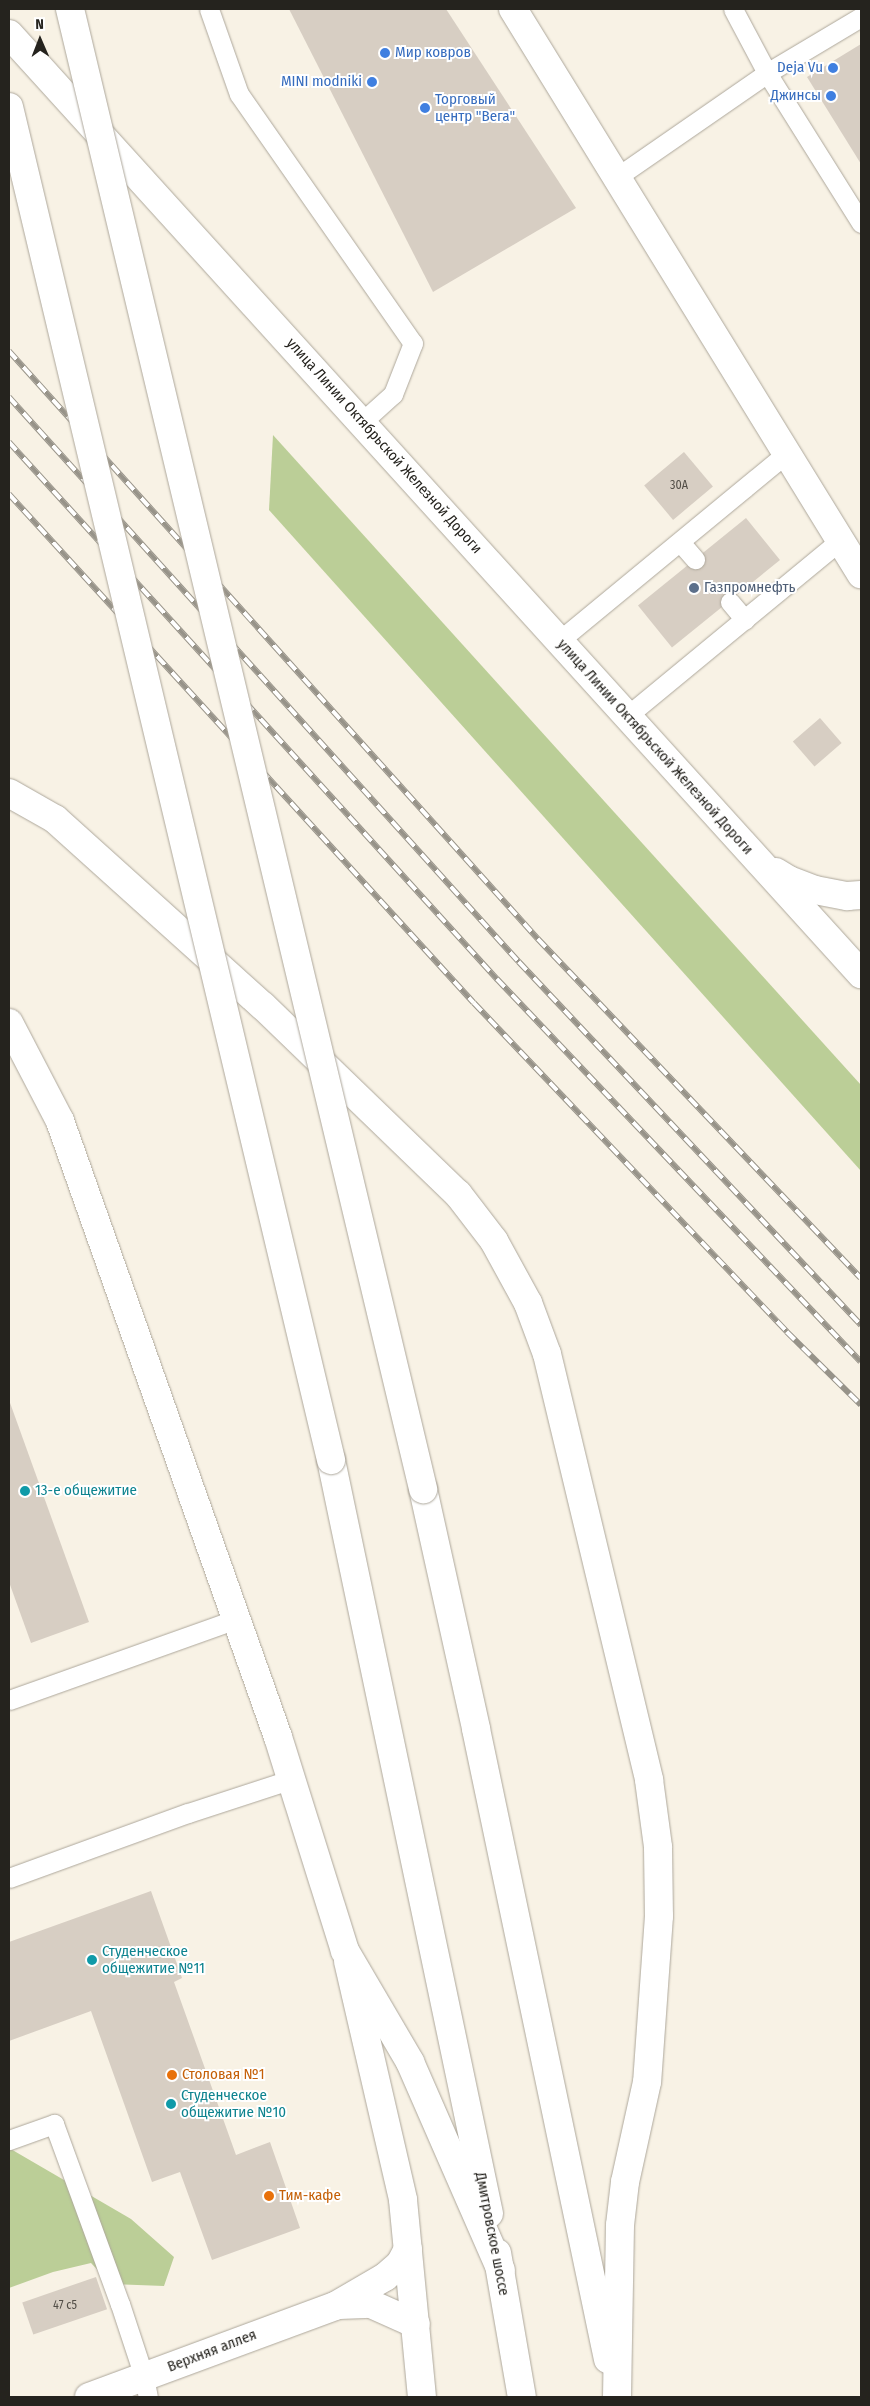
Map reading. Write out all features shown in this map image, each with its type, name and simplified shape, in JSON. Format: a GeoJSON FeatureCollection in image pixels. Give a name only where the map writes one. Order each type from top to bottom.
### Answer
{"type":"FeatureCollection","features":[{"type":"Feature","properties":{"kind":"main road"},"geometry":{"type":"LineString","coordinates":[[70,9],[422,1489],[476,1729],[617,2397]]}},
{"type":"Feature","properties":{"kind":"main road"},"geometry":{"type":"LineString","coordinates":[[513,9],[861,574]]}},
{"type":"Feature","properties":{"kind":"main road","name":"улица Линии Октябрьской Железной Дороги"},"geometry":{"type":"LineString","coordinates":[[9,34],[861,974]]}},
{"type":"Feature","properties":{"kind":"main road","name":"Дмитровское шоссе"},"geometry":{"type":"LineString","coordinates":[[9,107],[331,1460],[501,2270],[522,2397]]}},
{"type":"Feature","properties":{"kind":"main road"},"geometry":{"type":"LineString","coordinates":[[9,793],[55,819],[263,1006],[458,1194],[494,1241],[528,1304],[547,1354],[649,1780],[658,1847],[659,1916],[647,2082],[625,2182],[620,2225],[617,2397]]}},
{"type":"Feature","properties":{"kind":"main road"},"geometry":{"type":"LineString","coordinates":[[757,860],[789,880],[815,890],[847,896],[861,895]]}},
{"type":"Feature","properties":{"kind":"main road"},"geometry":{"type":"LineString","coordinates":[[9,1023],[60,1121],[292,1779],[345,1951],[403,2200],[422,2397]]}},
{"type":"Feature","properties":{"kind":"main road"},"geometry":{"type":"LineString","coordinates":[[345,1951],[410,2062],[501,2270]]}},
{"type":"Feature","properties":{"kind":"main road","name":"Верхняя аллея"},"geometry":{"type":"LineString","coordinates":[[89,2397],[146,2387],[335,2306],[385,2276],[400,2264],[408,2250]]}},
{"type":"Feature","properties":{"kind":"main road","name":"Верхняя аллея"},"geometry":{"type":"LineString","coordinates":[[335,2306],[371,2304],[416,2324]]}},
{"type":"Feature","properties":{"kind":"lane"},"geometry":{"type":"LineString","coordinates":[[208,9],[240,94],[412,343],[393,394],[362,422]]}},
{"type":"Feature","properties":{"kind":"lane"},"geometry":{"type":"LineString","coordinates":[[733,9],[767,73],[861,223]]}},
{"type":"Feature","properties":{"kind":"lane"},"geometry":{"type":"LineString","coordinates":[[617,177],[675,139],[767,73],[861,17]]}},
{"type":"Feature","properties":{"kind":"lane"},"geometry":{"type":"LineString","coordinates":[[560,640],[787,453]]}},
{"type":"Feature","properties":{"kind":"lane"},"geometry":{"type":"LineString","coordinates":[[628,716],[839,541]]}},
{"type":"Feature","properties":{"kind":"lane"},"geometry":{"type":"LineString","coordinates":[[680,542],[695,559]]}},
{"type":"Feature","properties":{"kind":"lane"},"geometry":{"type":"LineString","coordinates":[[730,602],[745,620]]}},
{"type":"Feature","properties":{"kind":"lane"},"geometry":{"type":"LineString","coordinates":[[9,1700],[237,1619]]}},
{"type":"Feature","properties":{"kind":"lane"},"geometry":{"type":"LineString","coordinates":[[9,1878],[188,1813],[292,1779]]}},
{"type":"Feature","properties":{"kind":"lane"},"geometry":{"type":"LineString","coordinates":[[9,2140],[54,2124],[120,2304],[146,2387]]}},
{"type":"Feature","properties":{"kind":"green space"},"geometry":{"type":"Polygon","coordinates":[[[273,435],[861,1085],[861,1171],[269,510],[273,435]]]}},
{"type":"Feature","properties":{"kind":"green space"},"geometry":{"type":"Polygon","coordinates":[[[9,2148],[131,2219],[174,2257],[164,2286],[111,2284],[91,2263],[53,2272],[9,2288],[9,2148]]]}},
{"type":"Feature","properties":{"kind":"building","name":"Торговый центр \"Вега\""},"geometry":{"type":"Polygon","coordinates":[[[289,9],[446,9],[576,208],[433,292],[289,9]]]}},
{"type":"Feature","properties":{"kind":"building"},"geometry":{"type":"Polygon","coordinates":[[[861,44],[861,164],[807,77],[861,44]]]}},
{"type":"Feature","properties":{"kind":"building"},"geometry":{"type":"Polygon","coordinates":[[[684,452],[713,486],[673,520],[644,485],[684,452]]]}},
{"type":"Feature","properties":{"kind":"building"},"geometry":{"type":"Polygon","coordinates":[[[746,518],[780,560],[672,647],[638,605],[746,518]]]}},
{"type":"Feature","properties":{"kind":"building"},"geometry":{"type":"Polygon","coordinates":[[[820,718],[842,743],[814,767],[793,742],[820,718]]]}},
{"type":"Feature","properties":{"kind":"building","name":"13-е общежитие"},"geometry":{"type":"Polygon","coordinates":[[[9,1400],[89,1622],[31,1643],[9,1582],[9,1400]]]}},
{"type":"Feature","properties":{"kind":"building"},"geometry":{"type":"Polygon","coordinates":[[[151,1891],[182,1978],[174,1982],[236,2155],[270,2142],[300,2228],[212,2260],[180,2172],[152,2182],[91,2011],[9,2041],[9,1942],[151,1891]]]}},
{"type":"Feature","properties":{"kind":"building"},"geometry":{"type":"Polygon","coordinates":[[[96,2277],[107,2309],[33,2335],[22,2302],[96,2277]]]}},
{"type":"Feature","properties":{"kind":"railway"},"geometry":{"type":"LineString","coordinates":[[9,351],[538,939],[861,1278]]}},
{"type":"Feature","properties":{"kind":"railway"},"geometry":{"type":"LineString","coordinates":[[9,397],[519,962],[861,1325]]}},
{"type":"Feature","properties":{"kind":"railway"},"geometry":{"type":"LineString","coordinates":[[9,442],[497,979],[861,1362]]}},
{"type":"Feature","properties":{"kind":"railway"},"geometry":{"type":"LineString","coordinates":[[9,494],[474,1003],[787,1332],[861,1405]]}},
{"type":"Feature","properties":{"kind":"place","name":"Мир ковров"},"geometry":{"type":"Point","coordinates":[385,53]}},
{"type":"Feature","properties":{"kind":"place","name":"Deja Vu"},"geometry":{"type":"Point","coordinates":[833,68]}},
{"type":"Feature","properties":{"kind":"place","name":"MINI modniki"},"geometry":{"type":"Point","coordinates":[372,82]}},
{"type":"Feature","properties":{"kind":"place","name":"Джинсы"},"geometry":{"type":"Point","coordinates":[831,96]}},
{"type":"Feature","properties":{"kind":"place","name":"Торговый центр \"Вега\""},"geometry":{"type":"Point","coordinates":[425,108]}},
{"type":"Feature","properties":{"kind":"place","name":"Газпромнефть"},"geometry":{"type":"Point","coordinates":[694,588]}},
{"type":"Feature","properties":{"kind":"place","name":"13-е общежитие"},"geometry":{"type":"Point","coordinates":[25,1491]}},
{"type":"Feature","properties":{"kind":"place","name":"Студенческое общежитие №11"},"geometry":{"type":"Point","coordinates":[92,1960]}},
{"type":"Feature","properties":{"kind":"place","name":"Столовая №1"},"geometry":{"type":"Point","coordinates":[172,2075]}},
{"type":"Feature","properties":{"kind":"place","name":"Студенческое общежитие №10"},"geometry":{"type":"Point","coordinates":[171,2104]}},
{"type":"Feature","properties":{"kind":"place","name":"Тим-кафе"},"geometry":{"type":"Point","coordinates":[269,2196]}}]}
